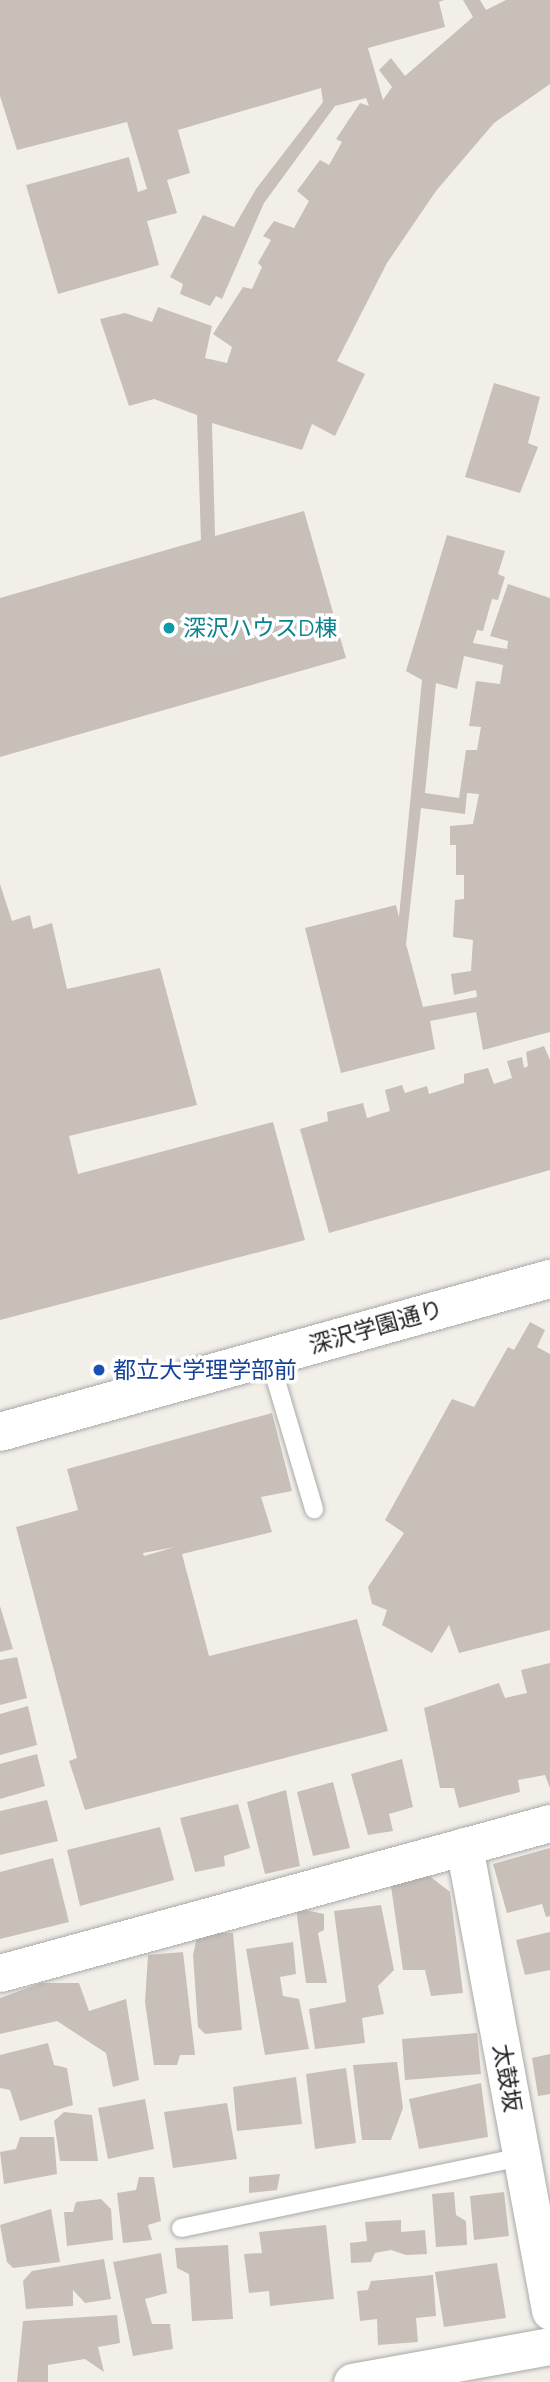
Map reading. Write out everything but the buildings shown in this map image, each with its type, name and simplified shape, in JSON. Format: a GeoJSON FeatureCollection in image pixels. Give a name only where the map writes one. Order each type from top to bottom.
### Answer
{"type":"FeatureCollection","features":[{"type":"Feature","properties":{"kind":"street","name":"深沢学園通り"},"geometry":{"type":"LineString","coordinates":[[0,1432],[550,1279]]}},
{"type":"Feature","properties":{"kind":"street"},"geometry":{"type":"LineString","coordinates":[[0,1973],[550,1823]]}},
{"type":"Feature","properties":{"kind":"street","name":"太鼓坂"},"geometry":{"type":"LineString","coordinates":[[464,1846],[521,2157],[539,2194],[550,2311]]}},
{"type":"Feature","properties":{"kind":"street"},"geometry":{"type":"LineString","coordinates":[[352,2382],[550,2346]]}},
{"type":"Feature","properties":{"kind":"lane"},"geometry":{"type":"LineString","coordinates":[[269,1357],[314,1509]]}},
{"type":"Feature","properties":{"kind":"lane"},"geometry":{"type":"LineString","coordinates":[[181,2228],[521,2157]]}},
{"type":"Feature","properties":{"kind":"place","name":"深沢ハウスD棟"},"geometry":{"type":"Point","coordinates":[169,628]}},
{"type":"Feature","properties":{"kind":"place","name":"都立大学理学部前"},"geometry":{"type":"Point","coordinates":[99,1370]}}]}
